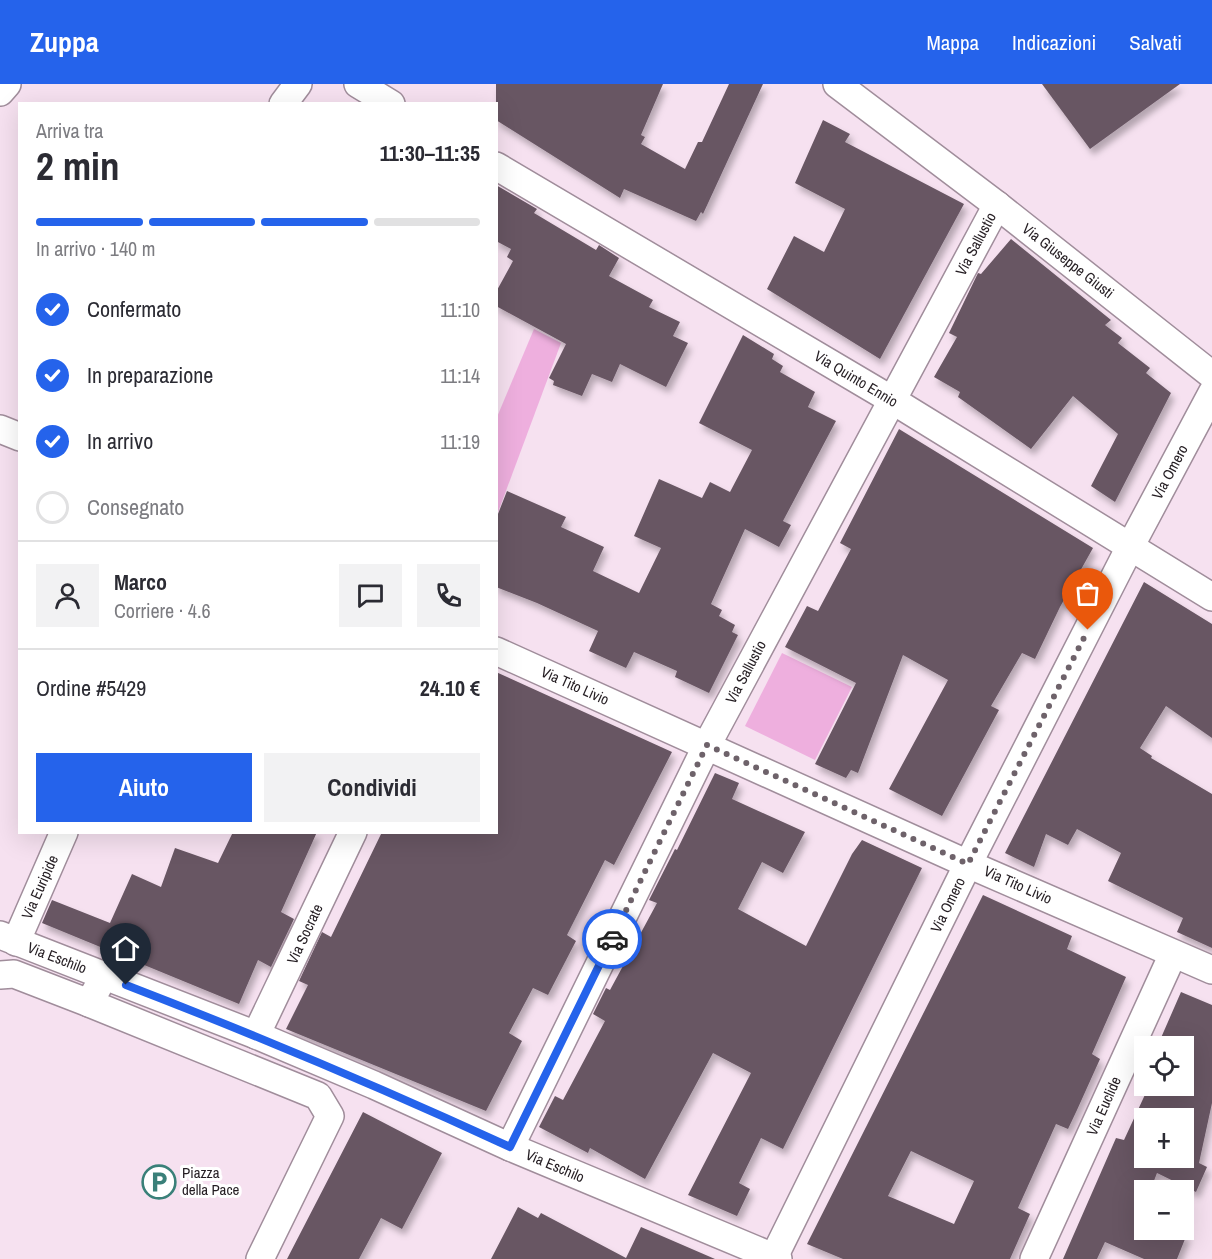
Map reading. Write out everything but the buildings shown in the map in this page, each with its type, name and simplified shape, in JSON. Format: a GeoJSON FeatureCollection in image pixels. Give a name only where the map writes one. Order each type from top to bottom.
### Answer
{"type":"FeatureCollection","features":[{"type":"Feature","properties":{"kind":"street"},"geometry":{"type":"LineString","coordinates":[[0,92],[7,84]]}},
{"type":"Feature","properties":{"kind":"street"},"geometry":{"type":"LineString","coordinates":[[284,102],[298,84]]}},
{"type":"Feature","properties":{"kind":"street"},"geometry":{"type":"LineString","coordinates":[[357,84],[388,102]]}},
{"type":"Feature","properties":{"kind":"street","name":"Via Giuseppe Giusti"},"geometry":{"type":"LineString","coordinates":[[844,86],[1212,375]]}},
{"type":"Feature","properties":{"kind":"street","name":"Via Quinto Ennio"},"geometry":{"type":"LineString","coordinates":[[498,167],[892,400],[1131,545],[1212,597]]}},
{"type":"Feature","properties":{"kind":"street","name":"Via Sallustio"},"geometry":{"type":"LineString","coordinates":[[510,1147],[707,745],[997,205]]}},
{"type":"Feature","properties":{"kind":"street","name":"Via Omero"},"geometry":{"type":"LineString","coordinates":[[775,1258],[968,864],[1131,545],[1212,393]]}},
{"type":"Feature","properties":{"kind":"street"},"geometry":{"type":"LineString","coordinates":[[0,429],[18,436]]}},
{"type":"Feature","properties":{"kind":"street","name":"Via Tito Livio"},"geometry":{"type":"LineString","coordinates":[[498,652],[968,864],[1212,970]]}},
{"type":"Feature","properties":{"kind":"street","name":"Via Euripide"},"geometry":{"type":"LineString","coordinates":[[8,938],[63,834]]}},
{"type":"Feature","properties":{"kind":"street","name":"Via Socrate"},"geometry":{"type":"LineString","coordinates":[[256,1035],[352,834]]}},
{"type":"Feature","properties":{"kind":"street","name":"Via Eschilo"},"geometry":{"type":"LineString","coordinates":[[8,938],[256,1035],[374,1085],[510,1147],[775,1258]]}},
{"type":"Feature","properties":{"kind":"street","name":"Via Euclide"},"geometry":{"type":"LineString","coordinates":[[1034,1259],[1173,954]]}},
{"type":"Feature","properties":{"kind":"street"},"geometry":{"type":"LineString","coordinates":[[0,975],[14,974],[318,1096],[330,1116],[260,1259]]}},
{"type":"Feature","properties":{"kind":"street"},"geometry":{"type":"LineString","coordinates":[[88,1003],[104,976]]}},
{"type":"Feature","properties":{"kind":"shaded area"},"geometry":{"type":"Polygon","coordinates":[[[534,329],[561,343],[498,512],[498,415],[534,329]]]}},
{"type":"Feature","properties":{"kind":"shaded area"},"geometry":{"type":"Polygon","coordinates":[[[782,653],[852,687],[815,760],[745,726],[782,653]]]}},
{"type":"Feature","properties":{"kind":"way so far"},"geometry":{"type":"LineString","coordinates":[[612,939],[707,745],[968,864],[1088,630]]}},
{"type":"Feature","properties":{"kind":"place","name":"Piazza della Pace"},"geometry":{"type":"Point","coordinates":[159,1182]}},
{"type":"Feature","properties":{"kind":"route"},"geometry":{"type":"LineString","coordinates":[[126,985],[256,1035],[374,1085],[510,1147],[612,939]]}}]}
